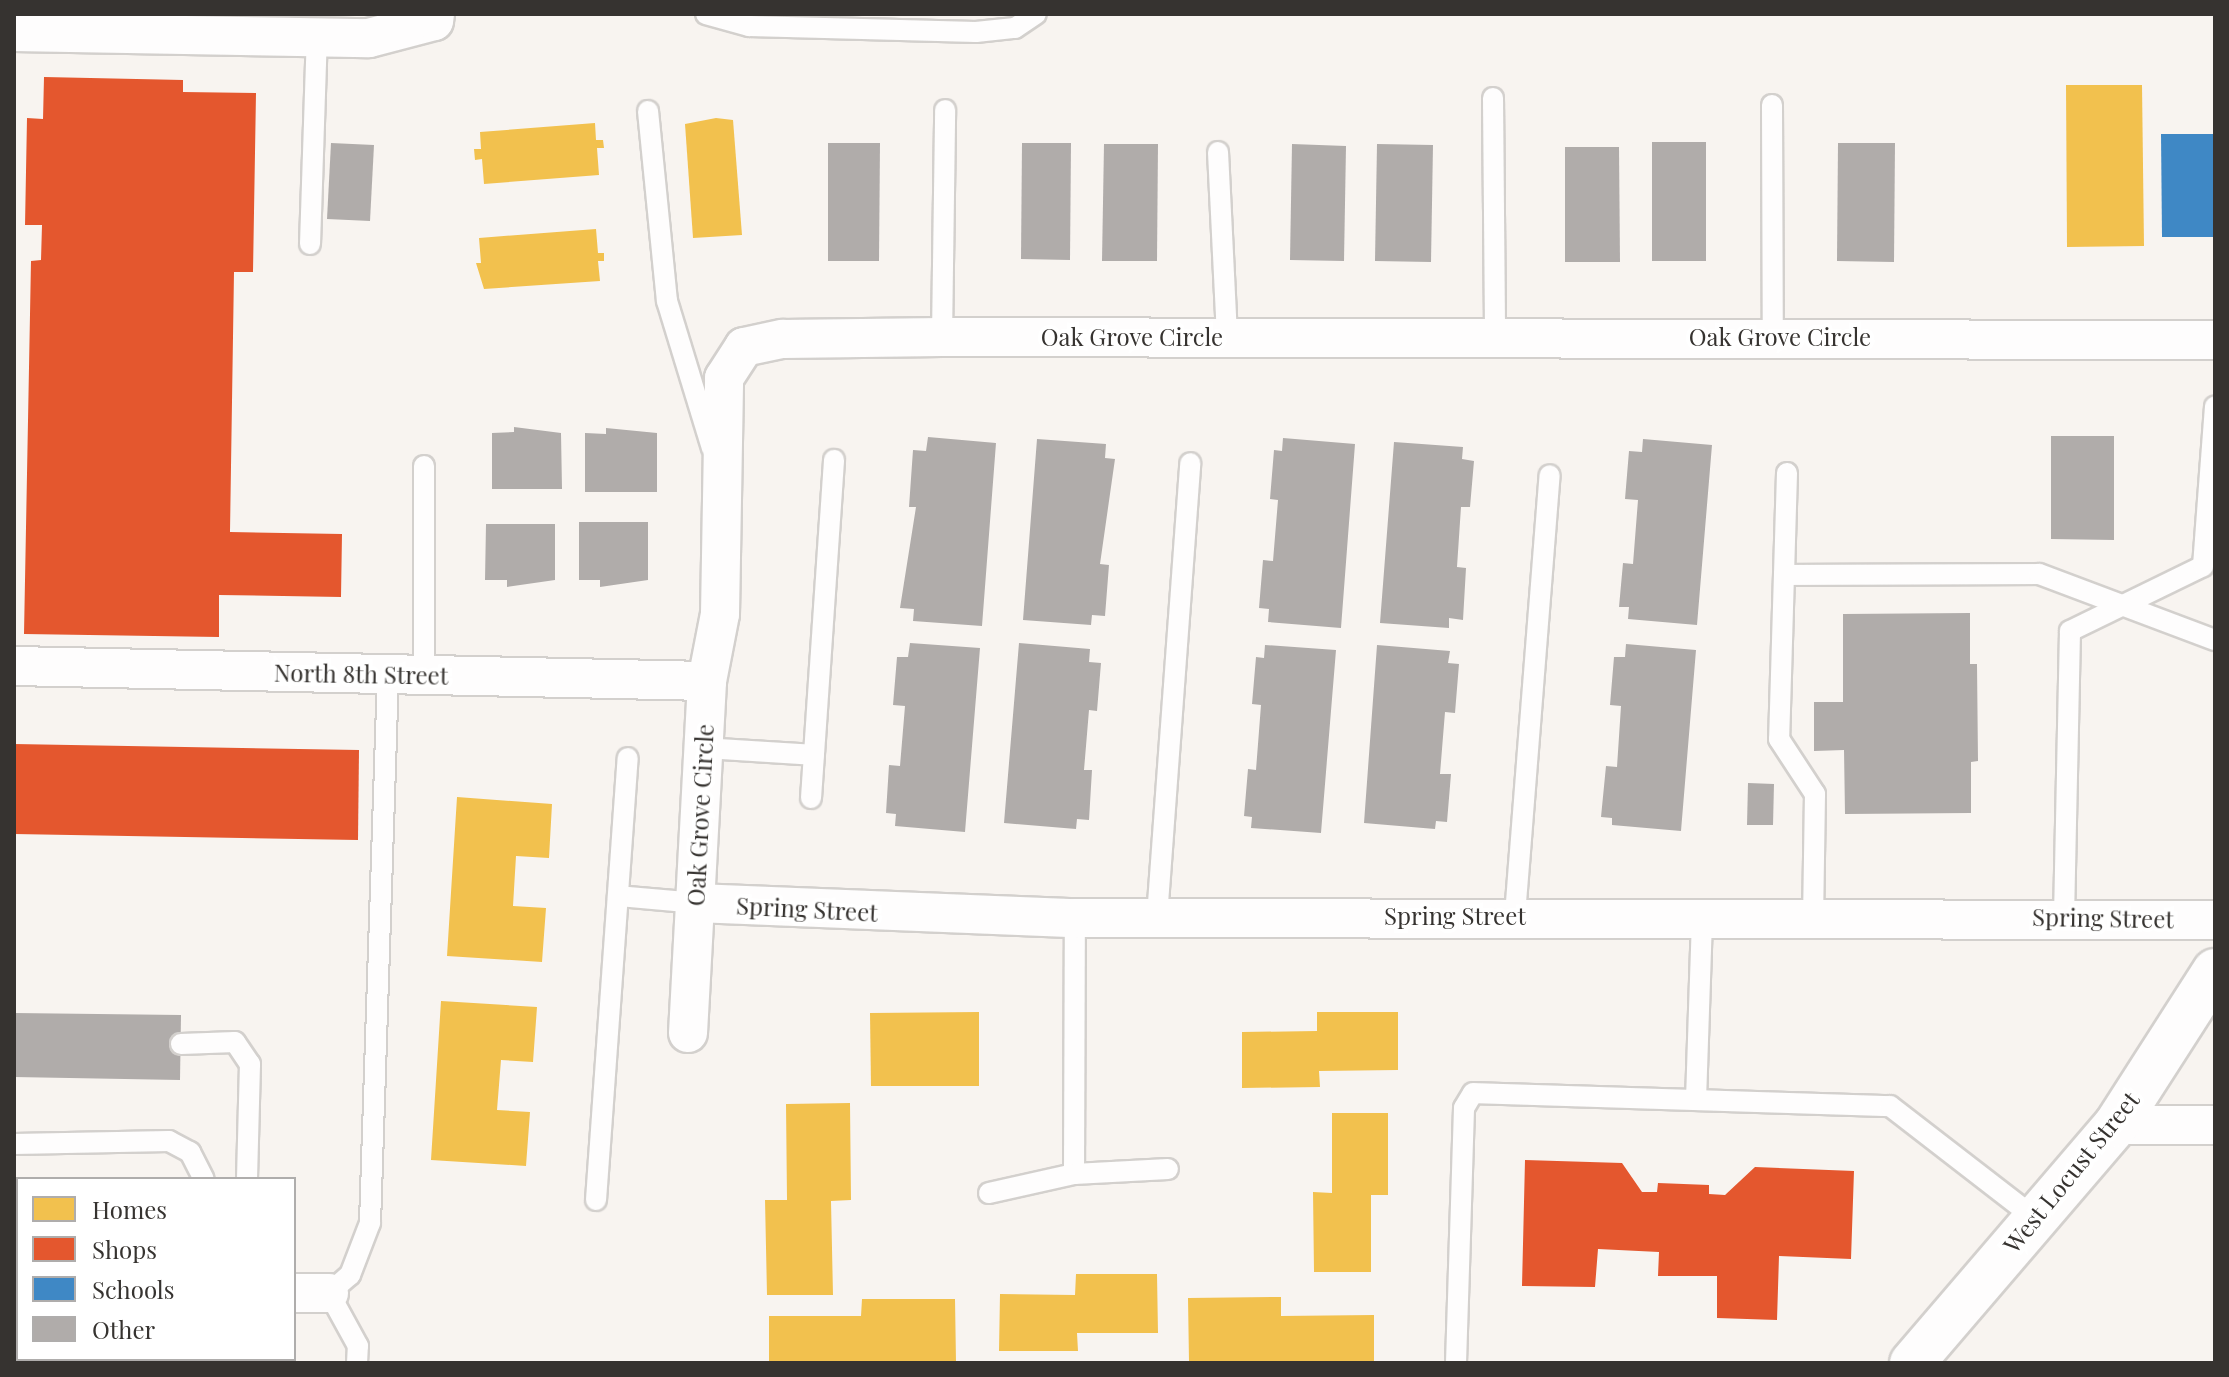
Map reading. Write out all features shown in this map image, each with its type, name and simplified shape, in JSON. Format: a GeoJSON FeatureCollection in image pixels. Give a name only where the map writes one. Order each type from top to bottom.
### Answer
{"type":"FeatureCollection","features":[{"type":"Feature","properties":{"kind":"street"},"geometry":{"type":"LineString","coordinates":[[14,32],[369,38],[434,17]]}},
{"type":"Feature","properties":{"kind":"street","name":"Oak Grove Circle"},"geometry":{"type":"LineString","coordinates":[[688,1033],[707,681],[720,614],[724,378],[744,347],[783,339],[942,337],[2215,340]]}},
{"type":"Feature","properties":{"kind":"street","name":"North 8th Street"},"geometry":{"type":"LineString","coordinates":[[14,666],[707,681]]}},
{"type":"Feature","properties":{"kind":"street","name":"Spring Street"},"geometry":{"type":"LineString","coordinates":[[696,903],[1075,918],[1813,915],[2215,920]]}},
{"type":"Feature","properties":{"kind":"street","name":"West Locust Street"},"geometry":{"type":"LineString","coordinates":[[1912,1363],[2116,1125],[2215,971]]}},
{"type":"Feature","properties":{"kind":"street"},"geometry":{"type":"LineString","coordinates":[[2116,1125],[2215,1125]]}},
{"type":"Feature","properties":{"kind":"lane"},"geometry":{"type":"LineString","coordinates":[[706,14],[749,26],[976,32],[1015,28],[1036,14]]}},
{"type":"Feature","properties":{"kind":"lane"},"geometry":{"type":"LineString","coordinates":[[310,244],[317,37]]}},
{"type":"Feature","properties":{"kind":"lane"},"geometry":{"type":"LineString","coordinates":[[1493,98],[1495,338]]}},
{"type":"Feature","properties":{"kind":"lane"},"geometry":{"type":"LineString","coordinates":[[1772,105],[1773,337]]}},
{"type":"Feature","properties":{"kind":"lane"},"geometry":{"type":"LineString","coordinates":[[942,337],[945,110]]}},
{"type":"Feature","properties":{"kind":"lane"},"geometry":{"type":"LineString","coordinates":[[648,111],[667,301],[721,474]]}},
{"type":"Feature","properties":{"kind":"lane"},"geometry":{"type":"LineString","coordinates":[[1218,152],[1227,337]]}},
{"type":"Feature","properties":{"kind":"lane"},"geometry":{"type":"LineString","coordinates":[[2064,918],[2070,631],[2203,566],[2215,406]]}},
{"type":"Feature","properties":{"kind":"lane"},"geometry":{"type":"LineString","coordinates":[[811,798],[834,460]]}},
{"type":"Feature","properties":{"kind":"lane"},"geometry":{"type":"LineString","coordinates":[[1157,917],[1190,463]]}},
{"type":"Feature","properties":{"kind":"lane"},"geometry":{"type":"LineString","coordinates":[[357,1363],[358,1346],[312,1293],[350,1275],[370,1223],[406,675],[424,466]]}},
{"type":"Feature","properties":{"kind":"lane"},"geometry":{"type":"LineString","coordinates":[[1787,473],[1779,739],[1815,794],[1813,915]]}},
{"type":"Feature","properties":{"kind":"lane"},"geometry":{"type":"LineString","coordinates":[[1515,915],[1550,475]]}},
{"type":"Feature","properties":{"kind":"lane"},"geometry":{"type":"LineString","coordinates":[[1784,575],[2039,574],[2215,640]]}},
{"type":"Feature","properties":{"kind":"lane"},"geometry":{"type":"LineString","coordinates":[[704,748],[814,755]]}},
{"type":"Feature","properties":{"kind":"lane"},"geometry":{"type":"LineString","coordinates":[[596,1200],[628,758]]}},
{"type":"Feature","properties":{"kind":"lane"},"geometry":{"type":"LineString","coordinates":[[618,896],[696,903]]}},
{"type":"Feature","properties":{"kind":"lane"},"geometry":{"type":"LineString","coordinates":[[1696,1100],[1702,915]]}},
{"type":"Feature","properties":{"kind":"lane"},"geometry":{"type":"LineString","coordinates":[[1074,1174],[1075,918]]}},
{"type":"Feature","properties":{"kind":"lane"},"geometry":{"type":"LineString","coordinates":[[181,1044],[235,1042],[250,1064],[247,1177]]}},
{"type":"Feature","properties":{"kind":"lane"},"geometry":{"type":"LineString","coordinates":[[1456,1363],[1464,1108],[1473,1093],[1890,1106],[2036,1219]]}},
{"type":"Feature","properties":{"kind":"lane"},"geometry":{"type":"LineString","coordinates":[[14,1144],[169,1141],[190,1152],[203,1177]]}},
{"type":"Feature","properties":{"kind":"lane"},"geometry":{"type":"LineString","coordinates":[[989,1193],[1074,1174],[1168,1169]]}},
{"type":"Feature","properties":{"kind":"building: Homes"},"geometry":{"type":"Polygon","coordinates":[[[2066,85],[2142,85],[2144,246],[2067,247],[2066,85]]]}},
{"type":"Feature","properties":{"kind":"building: Homes"},"geometry":{"type":"Polygon","coordinates":[[[716,118],[733,120],[742,235],[693,238],[685,124],[716,118]]]}},
{"type":"Feature","properties":{"kind":"building: Homes"},"geometry":{"type":"Polygon","coordinates":[[[595,123],[596,140],[603,140],[604,148],[597,148],[599,175],[484,184],[482,159],[475,160],[474,149],[481,149],[480,132],[595,123]]]}},
{"type":"Feature","properties":{"kind":"building: Homes"},"geometry":{"type":"Polygon","coordinates":[[[596,229],[598,253],[604,253],[604,261],[598,261],[600,281],[484,289],[476,263],[481,263],[479,238],[596,229]]]}},
{"type":"Feature","properties":{"kind":"building: Homes"},"geometry":{"type":"Polygon","coordinates":[[[457,797],[552,804],[549,858],[516,856],[513,906],[546,908],[542,962],[447,956],[457,797]]]}},
{"type":"Feature","properties":{"kind":"building: Homes"},"geometry":{"type":"Polygon","coordinates":[[[441,1001],[537,1007],[533,1062],[501,1060],[497,1110],[530,1112],[526,1166],[431,1160],[441,1001]]]}},
{"type":"Feature","properties":{"kind":"building: Homes"},"geometry":{"type":"Polygon","coordinates":[[[979,1012],[979,1086],[871,1086],[870,1013],[979,1012]]]}},
{"type":"Feature","properties":{"kind":"building: Homes"},"geometry":{"type":"Polygon","coordinates":[[[1317,1012],[1398,1012],[1398,1070],[1319,1071],[1320,1087],[1242,1088],[1242,1032],[1317,1031],[1317,1012]]]}},
{"type":"Feature","properties":{"kind":"building: Homes"},"geometry":{"type":"Polygon","coordinates":[[[850,1103],[851,1200],[831,1201],[833,1295],[767,1295],[765,1200],[787,1200],[786,1104],[850,1103]]]}},
{"type":"Feature","properties":{"kind":"building: Homes"},"geometry":{"type":"Polygon","coordinates":[[[1332,1113],[1388,1113],[1388,1195],[1371,1195],[1371,1272],[1314,1272],[1313,1192],[1332,1193],[1332,1113]]]}},
{"type":"Feature","properties":{"kind":"building: Homes"},"geometry":{"type":"Polygon","coordinates":[[[1076,1274],[1157,1274],[1158,1333],[1077,1333],[1078,1351],[999,1351],[1000,1294],[1075,1295],[1076,1274]]]}},
{"type":"Feature","properties":{"kind":"building: Homes"},"geometry":{"type":"Polygon","coordinates":[[[1281,1297],[1281,1316],[1374,1315],[1374,1363],[1189,1362],[1188,1298],[1281,1297]]]}},
{"type":"Feature","properties":{"kind":"building: Homes"},"geometry":{"type":"Polygon","coordinates":[[[862,1299],[955,1299],[956,1362],[769,1363],[769,1316],[861,1316],[862,1299]]]}},
{"type":"Feature","properties":{"kind":"building: Shops"},"geometry":{"type":"Polygon","coordinates":[[[44,77],[183,80],[183,92],[256,93],[253,272],[234,272],[230,532],[342,534],[341,597],[219,595],[219,637],[24,634],[31,261],[41,260],[42,225],[25,225],[27,118],[43,119],[44,77]]]}},
{"type":"Feature","properties":{"kind":"building: Shops"},"geometry":{"type":"Polygon","coordinates":[[[14,744],[359,750],[358,840],[14,834],[14,744]]]}},
{"type":"Feature","properties":{"kind":"building: Shops"},"geometry":{"type":"Polygon","coordinates":[[[1525,1160],[1622,1163],[1642,1192],[1657,1192],[1658,1183],[1709,1185],[1709,1194],[1725,1195],[1755,1167],[1854,1171],[1851,1259],[1779,1256],[1777,1320],[1717,1318],[1717,1276],[1658,1276],[1659,1252],[1598,1249],[1595,1287],[1522,1286],[1525,1160]]]}},
{"type":"Feature","properties":{"kind":"building: Schools"},"geometry":{"type":"Polygon","coordinates":[[[2161,134],[2215,134],[2215,237],[2162,237],[2161,134]]]}},
{"type":"Feature","properties":{"kind":"building: Other"},"geometry":{"type":"Polygon","coordinates":[[[1652,142],[1706,142],[1706,261],[1652,261],[1652,142]]]}},
{"type":"Feature","properties":{"kind":"building: Other"},"geometry":{"type":"Polygon","coordinates":[[[331,143],[374,145],[370,221],[327,219],[331,143]]]}},
{"type":"Feature","properties":{"kind":"building: Other"},"geometry":{"type":"Polygon","coordinates":[[[828,143],[880,143],[879,261],[828,261],[828,143]]]}},
{"type":"Feature","properties":{"kind":"building: Other"},"geometry":{"type":"Polygon","coordinates":[[[1022,143],[1071,143],[1070,260],[1021,259],[1022,143]]]}},
{"type":"Feature","properties":{"kind":"building: Other"},"geometry":{"type":"Polygon","coordinates":[[[1838,143],[1895,143],[1894,262],[1837,261],[1838,143]]]}},
{"type":"Feature","properties":{"kind":"building: Other"},"geometry":{"type":"Polygon","coordinates":[[[1104,144],[1158,144],[1157,261],[1102,261],[1104,144]]]}},
{"type":"Feature","properties":{"kind":"building: Other"},"geometry":{"type":"Polygon","coordinates":[[[1292,144],[1346,146],[1344,261],[1290,260],[1292,144]]]}},
{"type":"Feature","properties":{"kind":"building: Other"},"geometry":{"type":"Polygon","coordinates":[[[1377,144],[1433,145],[1431,262],[1375,261],[1377,144]]]}},
{"type":"Feature","properties":{"kind":"building: Other"},"geometry":{"type":"Polygon","coordinates":[[[1565,147],[1619,147],[1620,262],[1565,262],[1565,147]]]}},
{"type":"Feature","properties":{"kind":"building: Other"},"geometry":{"type":"Polygon","coordinates":[[[514,427],[561,433],[562,489],[492,489],[492,433],[514,432],[514,427]]]}},
{"type":"Feature","properties":{"kind":"building: Other"},"geometry":{"type":"Polygon","coordinates":[[[606,428],[657,433],[657,492],[585,492],[585,433],[606,434],[606,428]]]}},
{"type":"Feature","properties":{"kind":"building: Other"},"geometry":{"type":"Polygon","coordinates":[[[2051,436],[2114,436],[2114,540],[2051,539],[2051,436]]]}},
{"type":"Feature","properties":{"kind":"building: Other"},"geometry":{"type":"Polygon","coordinates":[[[928,437],[996,443],[982,626],[913,621],[914,609],[900,608],[916,507],[909,507],[913,450],[926,451],[928,437]]]}},
{"type":"Feature","properties":{"kind":"building: Other"},"geometry":{"type":"Polygon","coordinates":[[[1283,438],[1355,444],[1341,628],[1268,622],[1269,609],[1259,608],[1263,560],[1273,561],[1278,500],[1270,499],[1274,450],[1282,451],[1283,438]]]}},
{"type":"Feature","properties":{"kind":"building: Other"},"geometry":{"type":"Polygon","coordinates":[[[1037,439],[1106,444],[1105,458],[1115,459],[1100,564],[1109,565],[1105,616],[1092,615],[1091,625],[1023,620],[1037,439]]]}},
{"type":"Feature","properties":{"kind":"building: Other"},"geometry":{"type":"Polygon","coordinates":[[[1643,439],[1712,445],[1697,625],[1628,619],[1629,607],[1619,607],[1623,563],[1633,564],[1638,500],[1625,499],[1629,451],[1642,452],[1643,439]]]}},
{"type":"Feature","properties":{"kind":"building: Other"},"geometry":{"type":"Polygon","coordinates":[[[1394,442],[1463,447],[1462,459],[1474,461],[1470,507],[1461,507],[1457,567],[1466,568],[1463,620],[1449,618],[1449,628],[1380,623],[1394,442]]]}},
{"type":"Feature","properties":{"kind":"building: Other"},"geometry":{"type":"Polygon","coordinates":[[[579,522],[648,522],[648,580],[600,587],[600,580],[579,580],[579,522]]]}},
{"type":"Feature","properties":{"kind":"building: Other"},"geometry":{"type":"Polygon","coordinates":[[[486,524],[555,524],[555,580],[507,587],[507,580],[485,580],[486,524]]]}},
{"type":"Feature","properties":{"kind":"building: Other"},"geometry":{"type":"Polygon","coordinates":[[[1970,613],[1970,664],[1977,664],[1978,761],[1971,762],[1971,813],[1845,814],[1844,750],[1814,751],[1814,702],[1843,702],[1843,614],[1970,613]]]}},
{"type":"Feature","properties":{"kind":"building: Other"},"geometry":{"type":"Polygon","coordinates":[[[910,643],[980,648],[965,832],[895,826],[896,814],[886,813],[889,765],[900,766],[905,706],[893,705],[897,657],[908,657],[910,643]]]}},
{"type":"Feature","properties":{"kind":"building: Other"},"geometry":{"type":"Polygon","coordinates":[[[1019,643],[1090,649],[1089,662],[1101,663],[1097,711],[1089,710],[1084,770],[1092,770],[1089,820],[1077,819],[1076,829],[1004,823],[1019,643]]]}},
{"type":"Feature","properties":{"kind":"building: Other"},"geometry":{"type":"Polygon","coordinates":[[[1626,644],[1696,650],[1681,831],[1612,825],[1612,818],[1601,817],[1606,766],[1617,767],[1621,706],[1610,705],[1614,657],[1625,657],[1626,644]]]}},
{"type":"Feature","properties":{"kind":"building: Other"},"geometry":{"type":"Polygon","coordinates":[[[1265,645],[1336,650],[1321,833],[1251,828],[1252,817],[1244,816],[1248,769],[1256,770],[1261,705],[1252,704],[1256,657],[1264,658],[1265,645]]]}},
{"type":"Feature","properties":{"kind":"building: Other"},"geometry":{"type":"Polygon","coordinates":[[[1377,645],[1450,651],[1448,663],[1459,664],[1455,713],[1445,712],[1440,774],[1451,774],[1447,822],[1436,821],[1435,829],[1364,823],[1377,645]]]}},
{"type":"Feature","properties":{"kind":"building: Other"},"geometry":{"type":"Polygon","coordinates":[[[1748,783],[1774,784],[1773,825],[1747,825],[1748,783]]]}},
{"type":"Feature","properties":{"kind":"building: Other"},"geometry":{"type":"Polygon","coordinates":[[[14,1013],[181,1015],[180,1080],[14,1077],[14,1013]]]}}]}
